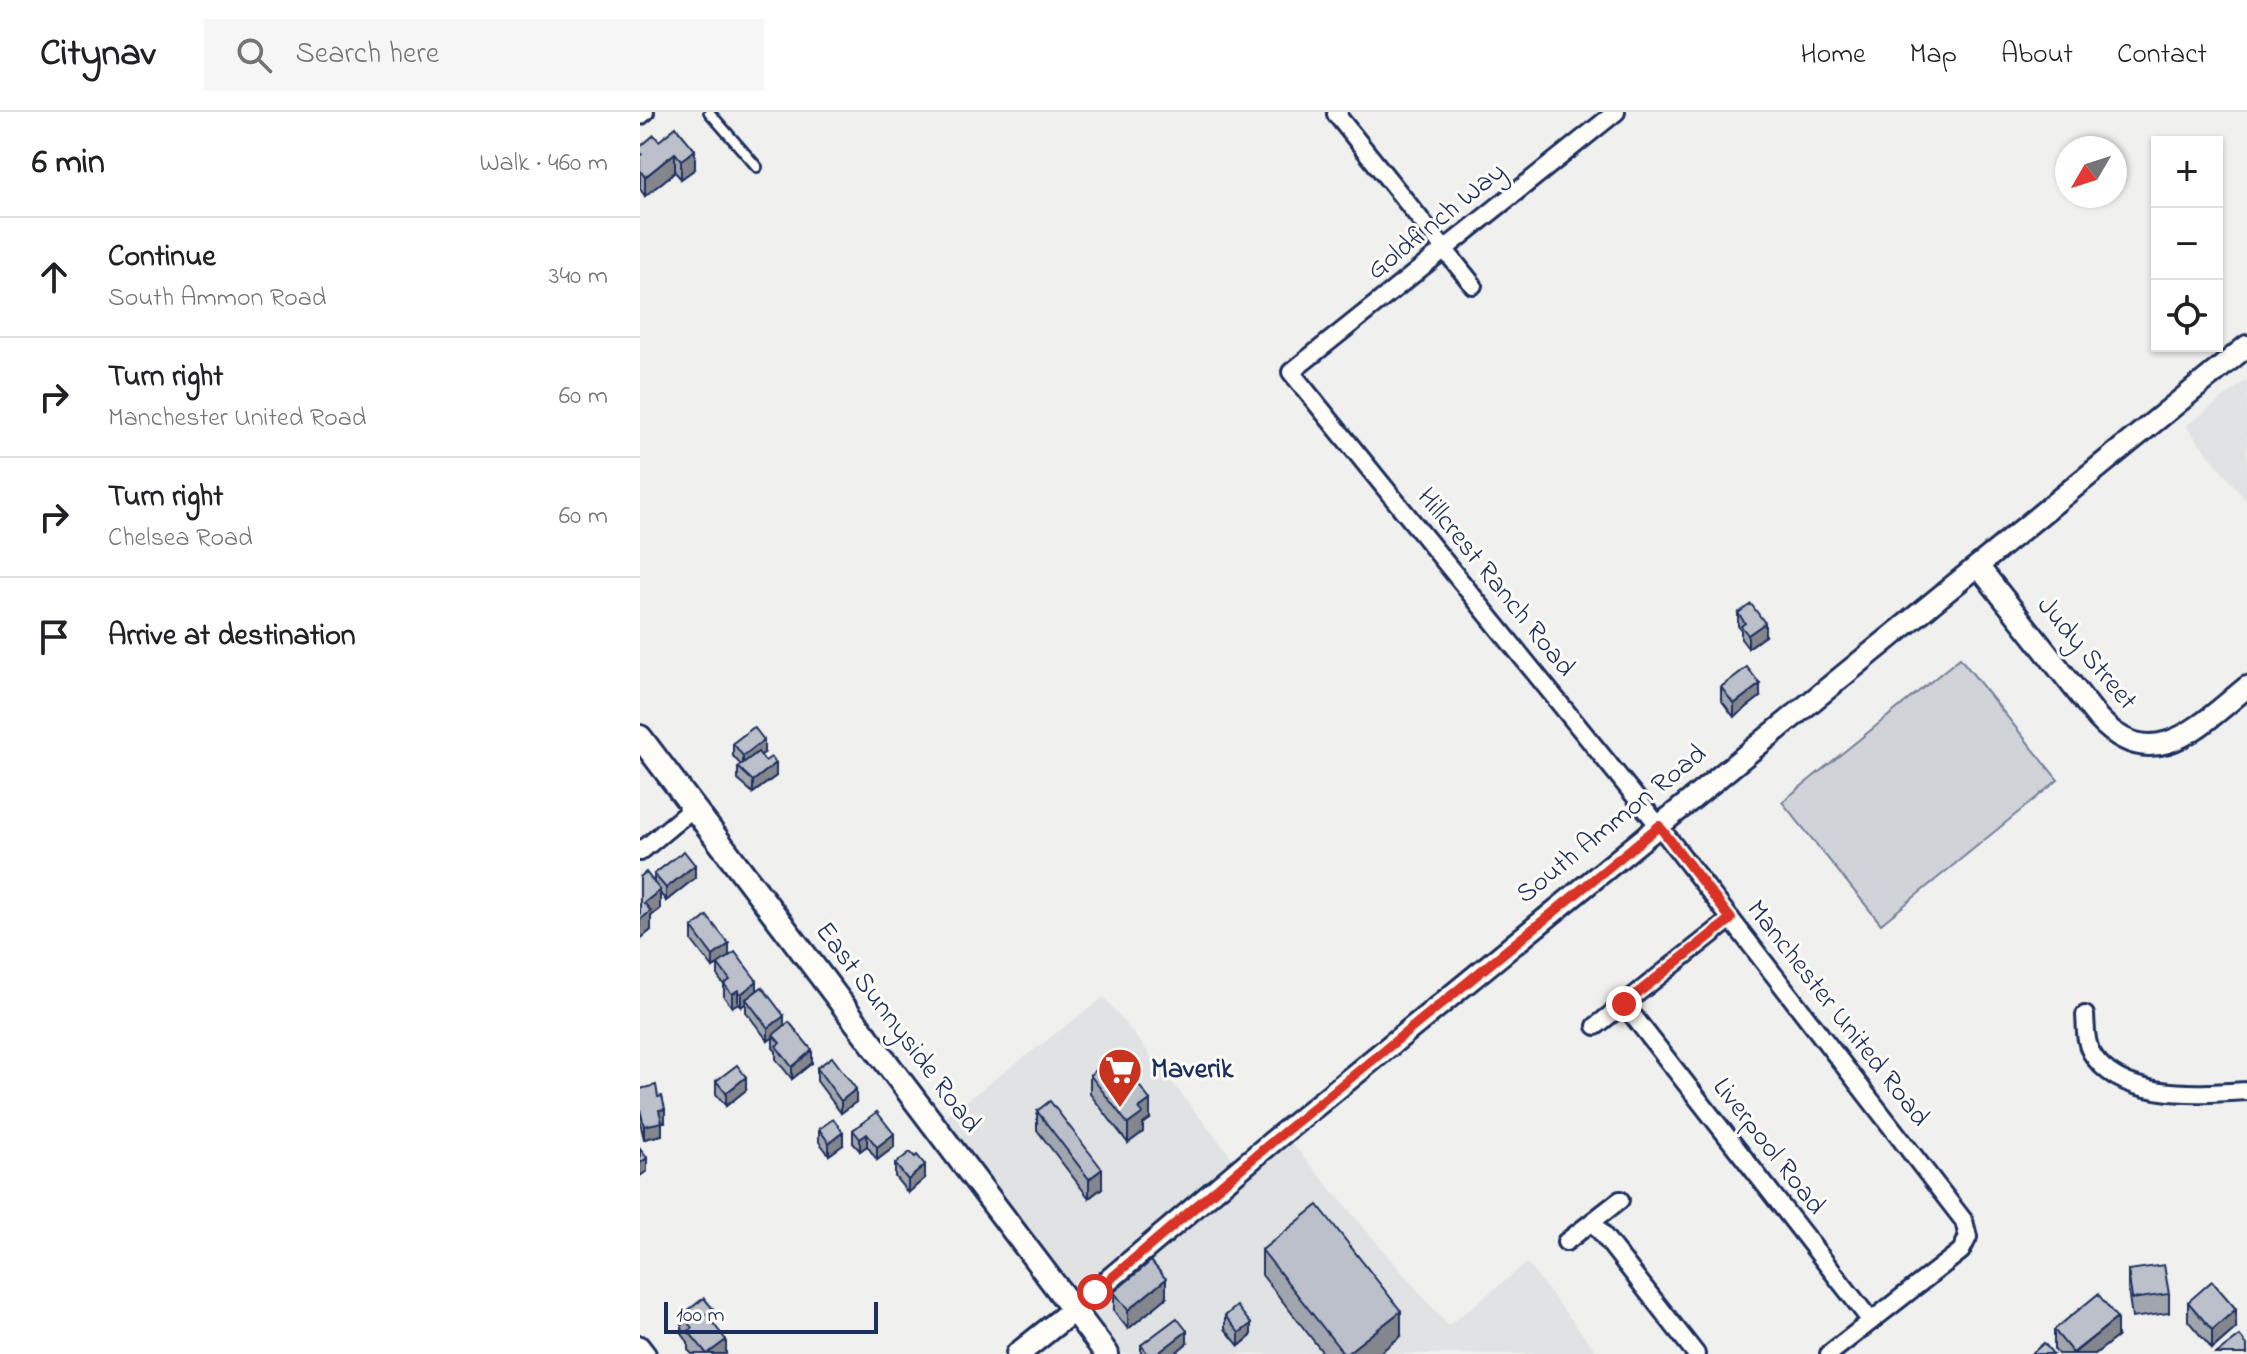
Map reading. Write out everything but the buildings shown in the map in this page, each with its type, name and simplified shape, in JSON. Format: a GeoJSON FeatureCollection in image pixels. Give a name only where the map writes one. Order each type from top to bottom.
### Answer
{"type":"FeatureCollection","features":[{"type":"Feature","properties":{"kind":"main road","name":"East Sunnyside Road"},"geometry":{"type":"LineString","coordinates":[[640,737],[1107,1354]]}},
{"type":"Feature","properties":{"kind":"main road","name":"South Ammon Road"},"geometry":{"type":"LineString","coordinates":[[1018,1354],[1072,1311]]}},
{"type":"Feature","properties":{"kind":"street"},"geometry":{"type":"LineString","coordinates":[[640,116],[645,112]]}},
{"type":"Feature","properties":{"kind":"street","name":"Goldfinch Way"},"geometry":{"type":"LineString","coordinates":[[1291,372],[1616,112]]}},
{"type":"Feature","properties":{"kind":"street"},"geometry":{"type":"LineString","coordinates":[[1338,113],[1473,285]]}},
{"type":"Feature","properties":{"kind":"street","name":"South Ammon Road"},"geometry":{"type":"LineString","coordinates":[[1072,1311],[1272,1142],[2247,346]]}},
{"type":"Feature","properties":{"kind":"street","name":"Hillcrest Ranch Road"},"geometry":{"type":"LineString","coordinates":[[1291,372],[1659,826]]}},
{"type":"Feature","properties":{"kind":"street","name":"Judy Street"},"geometry":{"type":"LineString","coordinates":[[1978,566],[2098,718],[2120,737],[2146,746],[2170,743],[2195,728],[2247,687]]}},
{"type":"Feature","properties":{"kind":"street"},"geometry":{"type":"LineString","coordinates":[[640,852],[693,808]]}},
{"type":"Feature","properties":{"kind":"street","name":"Manchester United Road"},"geometry":{"type":"LineString","coordinates":[[1659,826],[1964,1221],[1968,1237],[1961,1251],[1871,1321]]}},
{"type":"Feature","properties":{"kind":"street"},"geometry":{"type":"LineString","coordinates":[[1596,1026],[1731,919]]}},
{"type":"Feature","properties":{"kind":"street","name":"Liverpool Road"},"geometry":{"type":"LineString","coordinates":[[1624,1004],[1871,1321]]}},
{"type":"Feature","properties":{"kind":"street"},"geometry":{"type":"LineString","coordinates":[[2085,1015],[2091,1051],[2107,1070],[2127,1080],[2160,1091],[2186,1094],[2247,1091]]}},
{"type":"Feature","properties":{"kind":"street"},"geometry":{"type":"LineString","coordinates":[[1566,1242],[1620,1200]]}},
{"type":"Feature","properties":{"kind":"street"},"geometry":{"type":"LineString","coordinates":[[1593,1222],[1696,1354]]}},
{"type":"Feature","properties":{"kind":"street"},"geometry":{"type":"LineString","coordinates":[[1829,1354],[1871,1321]]}},
{"type":"Feature","properties":{"kind":"street"},"geometry":{"type":"LineString","coordinates":[[640,1345],[647,1354]]}},
{"type":"Feature","properties":{"kind":"lane"},"geometry":{"type":"LineString","coordinates":[[709,112],[757,167]]}},
{"type":"Feature","properties":{"kind":"shaded area"},"geometry":{"type":"Polygon","coordinates":[[[2247,380],[2247,502],[2186,426],[2247,380]]]}},
{"type":"Feature","properties":{"kind":"shaded area"},"geometry":{"type":"Polygon","coordinates":[[[1960,658],[2058,780],[1881,924],[1782,802],[1960,658]]]}},
{"type":"Feature","properties":{"kind":"shaded area"},"geometry":{"type":"Polygon","coordinates":[[[1104,997],[1240,1168],[1288,1139],[1448,1326],[1527,1263],[1598,1354],[1107,1354],[933,1126],[1104,997]]]}},
{"type":"Feature","properties":{"kind":"place","name":"Maverik"},"geometry":{"type":"Point","coordinates":[1120,1109]}},
{"type":"Feature","properties":{"kind":"route"},"geometry":{"type":"LineString","coordinates":[[1095,1292],[1272,1142],[1659,826],[1731,919],[1624,1004]]}}]}
